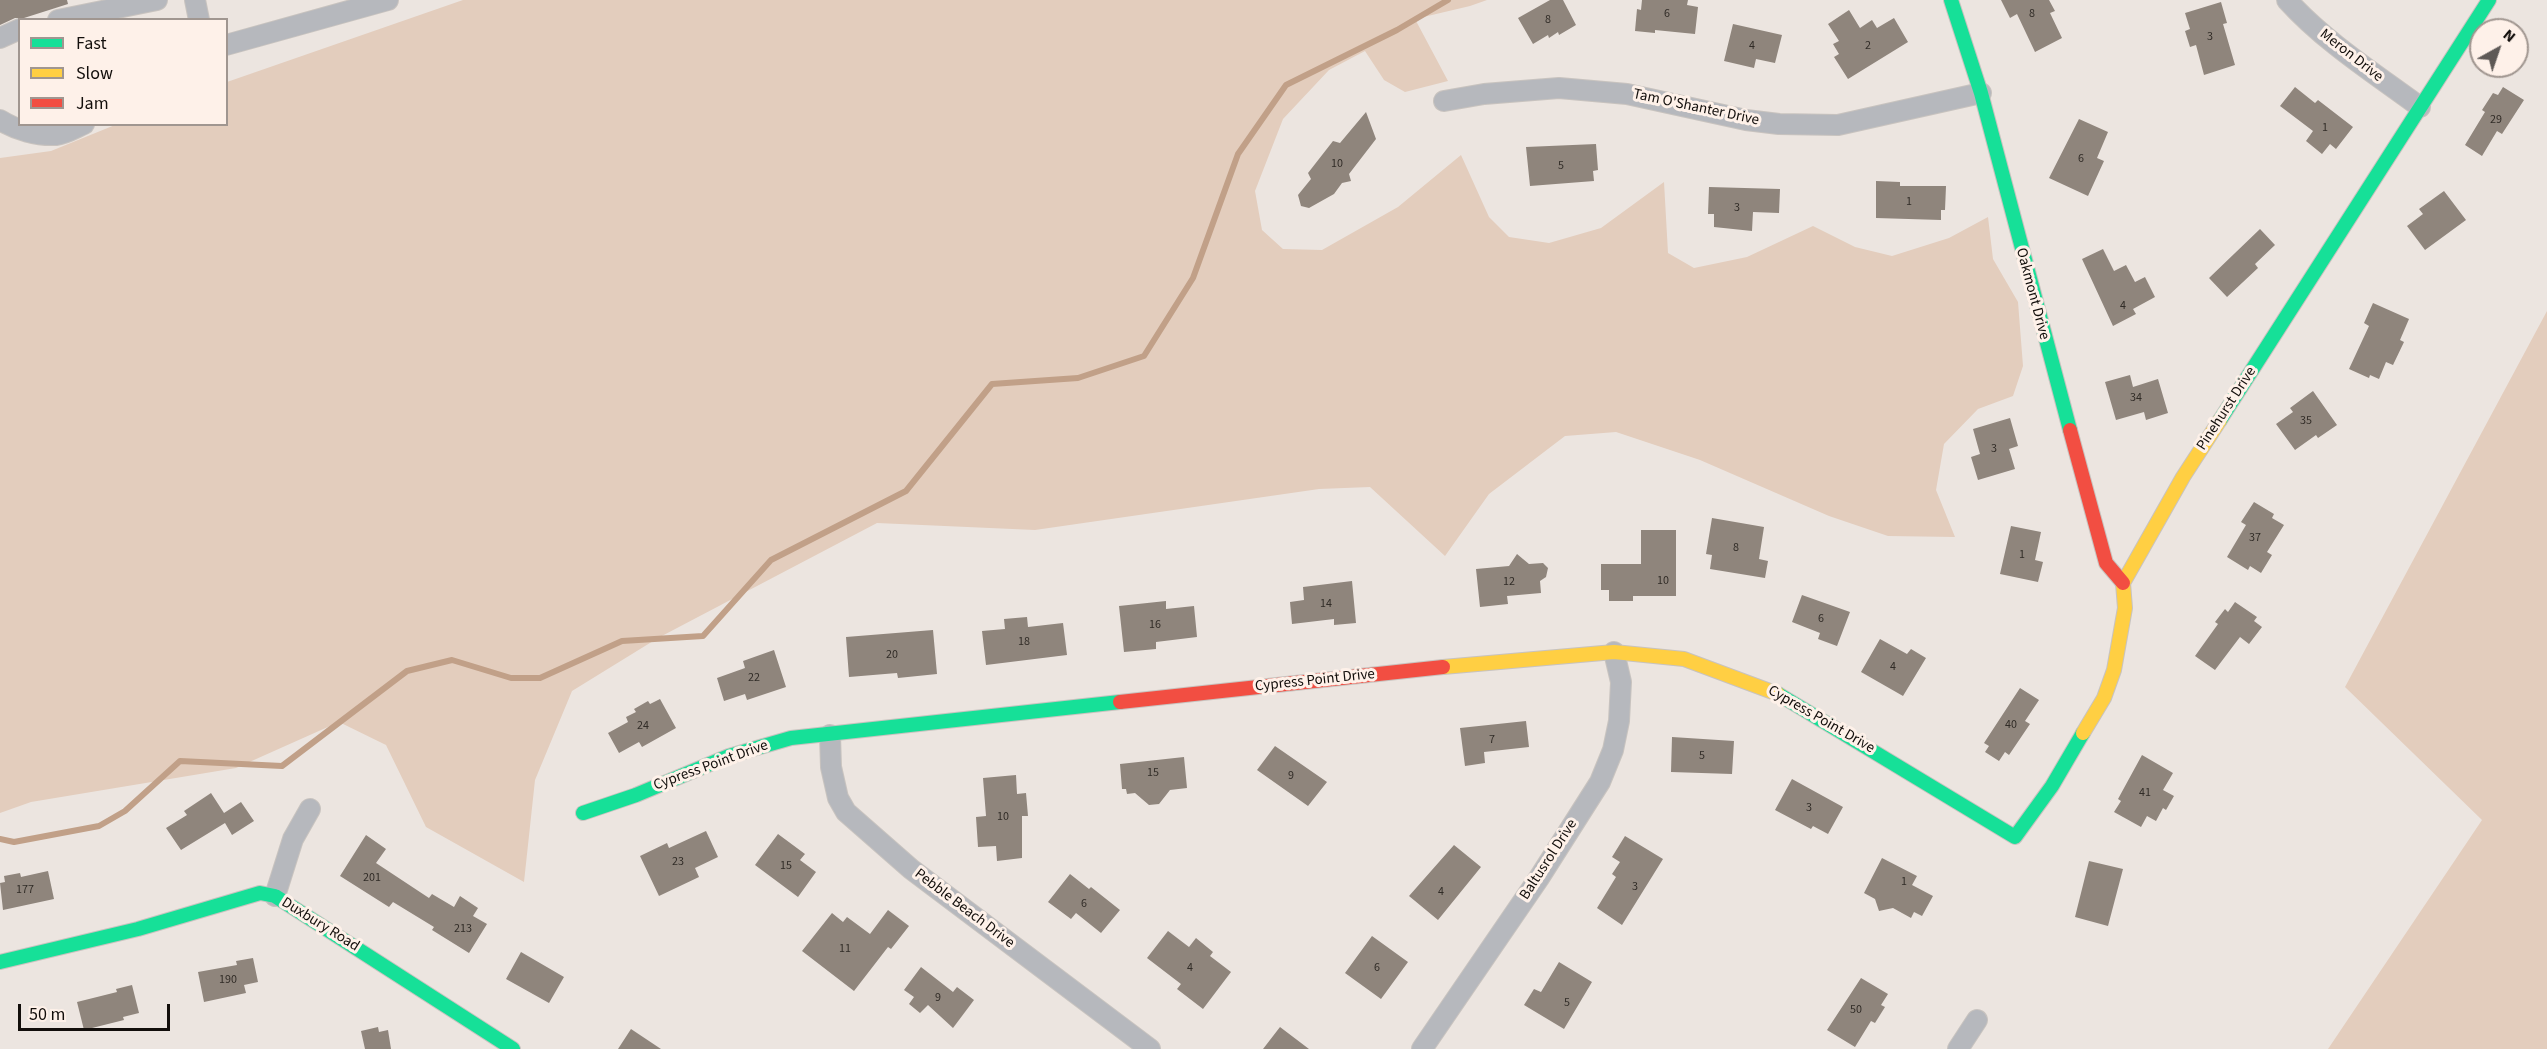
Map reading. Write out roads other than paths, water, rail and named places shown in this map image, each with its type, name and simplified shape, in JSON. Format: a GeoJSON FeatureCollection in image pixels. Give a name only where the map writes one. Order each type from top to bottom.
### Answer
{"type":"FeatureCollection","features":[{"type":"Feature","properties":{"kind":"street"},"geometry":{"type":"LineString","coordinates":[[68,18],[158,0]]}},
{"type":"Feature","properties":{"kind":"street"},"geometry":{"type":"LineString","coordinates":[[195,0],[200,18]]}},
{"type":"Feature","properties":{"kind":"street"},"geometry":{"type":"LineString","coordinates":[[228,44],[388,0]]}},
{"type":"Feature","properties":{"kind":"street","name":"Oakmont Drive"},"geometry":{"type":"LineString","coordinates":[[1951,0],[1981,93],[2018,240],[2106,563],[2123,583]]}},
{"type":"Feature","properties":{"kind":"street","name":"Meron Drive"},"geometry":{"type":"LineString","coordinates":[[2287,0],[2302,17],[2357,62],[2420,107]]}},
{"type":"Feature","properties":{"kind":"street","name":"Pinehurst Drive"},"geometry":{"type":"LineString","coordinates":[[2123,583],[2183,477],[2489,0]]}},
{"type":"Feature","properties":{"kind":"street"},"geometry":{"type":"LineString","coordinates":[[0,38],[18,29]]}},
{"type":"Feature","properties":{"kind":"street","name":"Tam O'Shanter Drive"},"geometry":{"type":"LineString","coordinates":[[1444,101],[1484,94],[1559,88],[1627,94],[1746,120],[1779,124],[1838,125],[1981,93]]}},
{"type":"Feature","properties":{"kind":"street"},"geometry":{"type":"LineString","coordinates":[[0,120],[11,127],[34,133],[58,135],[79,126]]}},
{"type":"Feature","properties":{"kind":"street","name":"Cypress Point Drive"},"geometry":{"type":"LineString","coordinates":[[583,813],[636,795],[729,756],[791,738],[1456,665],[1614,652],[1684,659],[1773,691],[2015,837],[2052,786],[2104,698],[2114,670],[2120,641],[2125,608],[2123,583]]}},
{"type":"Feature","properties":{"kind":"street","name":"Baltusrol Drive"},"geometry":{"type":"LineString","coordinates":[[1422,1049],[1539,878],[1600,782],[1613,750],[1619,721],[1621,682],[1614,652]]}},
{"type":"Feature","properties":{"kind":"street","name":"Pebble Beach Drive"},"geometry":{"type":"LineString","coordinates":[[830,735],[831,767],[838,798],[846,812],[910,869],[1150,1049]]}},
{"type":"Feature","properties":{"kind":"street"},"geometry":{"type":"LineString","coordinates":[[275,896],[293,839],[310,809]]}},
{"type":"Feature","properties":{"kind":"street","name":"Duxbury Road"},"geometry":{"type":"LineString","coordinates":[[0,963],[138,929],[260,893],[275,896],[513,1049]]}},
{"type":"Feature","properties":{"kind":"street"},"geometry":{"type":"LineString","coordinates":[[1958,1049],[1977,1020]]}},
{"type":"Feature","properties":{"kind":"waterway"},"geometry":{"type":"LineString","coordinates":[[0,839],[14,842],[99,826],[125,811],[180,761],[282,766],[407,671],[452,660],[511,678],[540,678],[622,641],[703,636],[771,560],[906,491],[992,384],[1078,378],[1144,356],[1193,278],[1238,154],[1286,85],[1397,30],[1448,0]]}}]}
